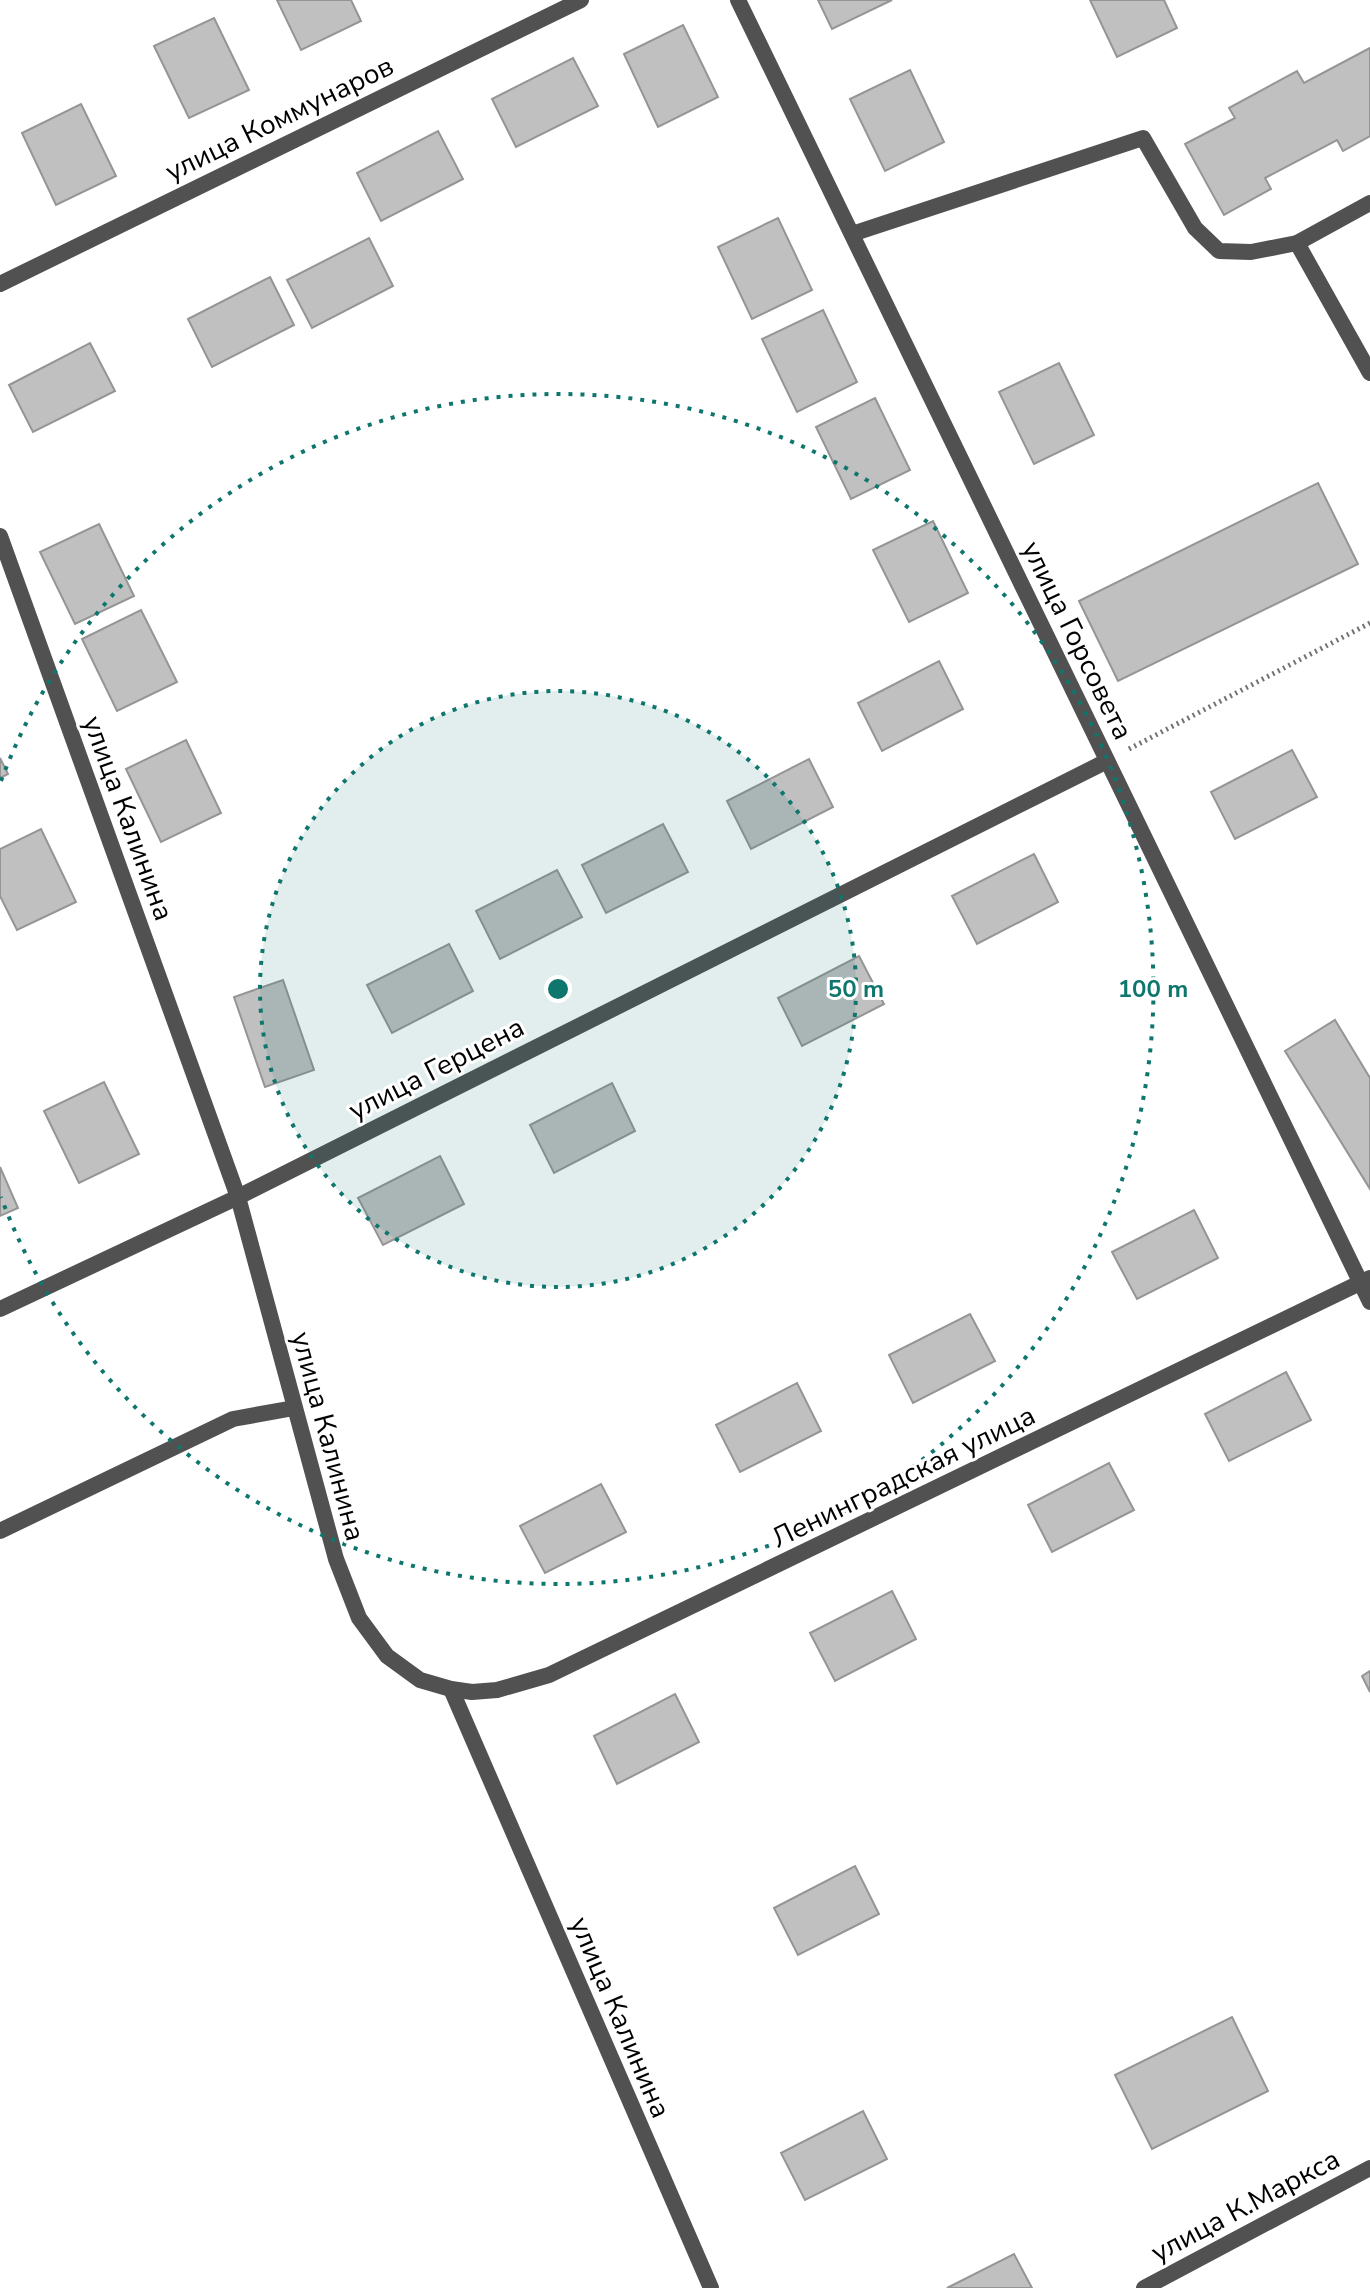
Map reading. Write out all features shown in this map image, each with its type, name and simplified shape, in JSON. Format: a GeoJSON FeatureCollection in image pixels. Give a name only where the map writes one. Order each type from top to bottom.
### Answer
{"type":"FeatureCollection","features":[{"type":"Feature","properties":{"kind":"street","name":"улица Коммунаров"},"geometry":{"type":"LineString","coordinates":[[0,284],[581,0]]}},
{"type":"Feature","properties":{"kind":"street","name":"улица Горсовета"},"geometry":{"type":"LineString","coordinates":[[738,0],[1107,761],[1366,1281],[1370,1302]]}},
{"type":"Feature","properties":{"kind":"street"},"geometry":{"type":"LineString","coordinates":[[852,234],[1143,138],[1195,228],[1219,251],[1251,252],[1297,243],[1370,203]]}},
{"type":"Feature","properties":{"kind":"street"},"geometry":{"type":"LineString","coordinates":[[1297,243],[1370,373]]}},
{"type":"Feature","properties":{"kind":"street","name":"улица Калинина"},"geometry":{"type":"LineString","coordinates":[[0,536],[238,1197],[336,1559],[359,1618],[387,1656],[420,1680],[451,1689],[711,2288]]}},
{"type":"Feature","properties":{"kind":"street","name":"улица Герцена"},"geometry":{"type":"LineString","coordinates":[[0,1309],[238,1197],[1107,761]]}},
{"type":"Feature","properties":{"kind":"street","name":"Ленинградская улица"},"geometry":{"type":"LineString","coordinates":[[451,1689],[472,1692],[497,1690],[549,1675],[1366,1281]]}},
{"type":"Feature","properties":{"kind":"street"},"geometry":{"type":"LineString","coordinates":[[0,1531],[233,1419],[294,1408]]}},
{"type":"Feature","properties":{"kind":"street","name":"улица К.Маркса"},"geometry":{"type":"LineString","coordinates":[[1144,2288],[1370,2168]]}},
{"type":"Feature","properties":{"kind":"path"},"geometry":{"type":"LineString","coordinates":[[1107,761],[1370,623]]}},
{"type":"Feature","properties":{"kind":"building"},"geometry":{"type":"Polygon","coordinates":[[[277,0],[351,0],[361,21],[301,50],[277,0]]]}},
{"type":"Feature","properties":{"kind":"building"},"geometry":{"type":"Polygon","coordinates":[[[818,0],[892,0],[832,29],[818,0]]]}},
{"type":"Feature","properties":{"kind":"building"},"geometry":{"type":"Polygon","coordinates":[[[1090,0],[1164,0],[1177,28],[1117,57],[1090,0]]]}},
{"type":"Feature","properties":{"kind":"building"},"geometry":{"type":"Polygon","coordinates":[[[214,18],[249,90],[189,118],[154,46],[214,18]]]}},
{"type":"Feature","properties":{"kind":"building"},"geometry":{"type":"Polygon","coordinates":[[[683,25],[718,97],[658,127],[624,54],[683,25]]]}},
{"type":"Feature","properties":{"kind":"building"},"geometry":{"type":"Polygon","coordinates":[[[1370,48],[1370,136],[1343,151],[1337,140],[1265,178],[1271,189],[1224,215],[1185,144],[1235,118],[1229,108],[1297,71],[1304,83],[1370,48]]]}},
{"type":"Feature","properties":{"kind":"building"},"geometry":{"type":"Polygon","coordinates":[[[573,58],[598,106],[516,147],[492,99],[573,58]]]}},
{"type":"Feature","properties":{"kind":"building"},"geometry":{"type":"Polygon","coordinates":[[[910,70],[944,142],[885,171],[850,99],[910,70]]]}},
{"type":"Feature","properties":{"kind":"building"},"geometry":{"type":"Polygon","coordinates":[[[81,104],[116,176],[56,205],[22,133],[81,104]]]}},
{"type":"Feature","properties":{"kind":"building"},"geometry":{"type":"Polygon","coordinates":[[[438,131],[463,179],[381,221],[357,173],[438,131]]]}},
{"type":"Feature","properties":{"kind":"building"},"geometry":{"type":"Polygon","coordinates":[[[778,218],[812,290],[752,319],[718,247],[778,218]]]}},
{"type":"Feature","properties":{"kind":"building"},"geometry":{"type":"Polygon","coordinates":[[[369,238],[393,286],[312,328],[287,280],[369,238]]]}},
{"type":"Feature","properties":{"kind":"building"},"geometry":{"type":"Polygon","coordinates":[[[270,277],[294,325],[212,367],[188,319],[270,277]]]}},
{"type":"Feature","properties":{"kind":"building"},"geometry":{"type":"Polygon","coordinates":[[[823,310],[857,382],[797,412],[762,339],[823,310]]]}},
{"type":"Feature","properties":{"kind":"building"},"geometry":{"type":"Polygon","coordinates":[[[90,343],[115,391],[33,432],[9,385],[90,343]]]}},
{"type":"Feature","properties":{"kind":"building"},"geometry":{"type":"Polygon","coordinates":[[[1059,363],[1094,435],[1034,464],[999,392],[1059,363]]]}},
{"type":"Feature","properties":{"kind":"building"},"geometry":{"type":"Polygon","coordinates":[[[875,398],[910,470],[851,499],[816,427],[875,398]]]}},
{"type":"Feature","properties":{"kind":"building"},"geometry":{"type":"Polygon","coordinates":[[[1318,483],[1358,564],[1118,681],[1079,601],[1318,483]]]}},
{"type":"Feature","properties":{"kind":"building"},"geometry":{"type":"Polygon","coordinates":[[[933,521],[968,593],[909,622],[873,550],[933,521]]]}},
{"type":"Feature","properties":{"kind":"building"},"geometry":{"type":"Polygon","coordinates":[[[99,524],[134,596],[75,624],[40,552],[99,524]]]}},
{"type":"Feature","properties":{"kind":"building"},"geometry":{"type":"Polygon","coordinates":[[[141,610],[177,682],[117,711],[82,639],[141,610]]]}},
{"type":"Feature","properties":{"kind":"building"},"geometry":{"type":"Polygon","coordinates":[[[939,661],[963,709],[882,751],[858,703],[939,661]]]}},
{"type":"Feature","properties":{"kind":"building"},"geometry":{"type":"Polygon","coordinates":[[[186,740],[221,813],[161,842],[126,769],[186,740]]]}},
{"type":"Feature","properties":{"kind":"building"},"geometry":{"type":"Polygon","coordinates":[[[1292,750],[1317,797],[1235,839],[1211,792],[1292,750]]]}},
{"type":"Feature","properties":{"kind":"building"},"geometry":{"type":"Polygon","coordinates":[[[0,758],[8,774],[0,778],[0,758]]]}},
{"type":"Feature","properties":{"kind":"building"},"geometry":{"type":"Polygon","coordinates":[[[809,759],[833,807],[751,849],[727,801],[809,759]]]}},
{"type":"Feature","properties":{"kind":"building"},"geometry":{"type":"Polygon","coordinates":[[[663,824],[688,872],[606,913],[582,865],[663,824]]]}},
{"type":"Feature","properties":{"kind":"building"},"geometry":{"type":"Polygon","coordinates":[[[41,829],[76,902],[17,930],[0,896],[0,849],[41,829]]]}},
{"type":"Feature","properties":{"kind":"building"},"geometry":{"type":"Polygon","coordinates":[[[1034,854],[1058,902],[977,944],[952,896],[1034,854]]]}},
{"type":"Feature","properties":{"kind":"building"},"geometry":{"type":"Polygon","coordinates":[[[557,870],[582,917],[500,959],[476,911],[557,870]]]}},
{"type":"Feature","properties":{"kind":"building"},"geometry":{"type":"Polygon","coordinates":[[[449,944],[473,991],[392,1033],[367,985],[449,944]]]}},
{"type":"Feature","properties":{"kind":"building"},"geometry":{"type":"Polygon","coordinates":[[[859,956],[884,1004],[802,1046],[778,998],[859,956]]]}},
{"type":"Feature","properties":{"kind":"building"},"geometry":{"type":"Polygon","coordinates":[[[283,980],[314,1070],[265,1087],[234,997],[283,980]]]}},
{"type":"Feature","properties":{"kind":"building"},"geometry":{"type":"Polygon","coordinates":[[[1335,1020],[1370,1078],[1370,1189],[1285,1051],[1335,1020]]]}},
{"type":"Feature","properties":{"kind":"building"},"geometry":{"type":"Polygon","coordinates":[[[104,1082],[139,1154],[79,1183],[44,1111],[104,1082]]]}},
{"type":"Feature","properties":{"kind":"building"},"geometry":{"type":"Polygon","coordinates":[[[612,1083],[635,1131],[554,1173],[530,1125],[612,1083]]]}},
{"type":"Feature","properties":{"kind":"building"},"geometry":{"type":"Polygon","coordinates":[[[440,1156],[464,1204],[383,1245],[358,1198],[440,1156]]]}},
{"type":"Feature","properties":{"kind":"building"},"geometry":{"type":"Polygon","coordinates":[[[0,1167],[18,1208],[0,1216],[0,1167]]]}},
{"type":"Feature","properties":{"kind":"building"},"geometry":{"type":"Polygon","coordinates":[[[1194,1210],[1218,1258],[1137,1299],[1112,1252],[1194,1210]]]}},
{"type":"Feature","properties":{"kind":"building"},"geometry":{"type":"Polygon","coordinates":[[[970,1314],[995,1361],[913,1403],[889,1355],[970,1314]]]}},
{"type":"Feature","properties":{"kind":"building"},"geometry":{"type":"Polygon","coordinates":[[[1286,1372],[1311,1420],[1229,1461],[1205,1414],[1286,1372]]]}},
{"type":"Feature","properties":{"kind":"building"},"geometry":{"type":"Polygon","coordinates":[[[797,1383],[821,1431],[740,1472],[716,1425],[797,1383]]]}},
{"type":"Feature","properties":{"kind":"building"},"geometry":{"type":"Polygon","coordinates":[[[1109,1463],[1134,1510],[1052,1552],[1028,1505],[1109,1463]]]}},
{"type":"Feature","properties":{"kind":"building"},"geometry":{"type":"Polygon","coordinates":[[[601,1484],[626,1532],[545,1573],[520,1526],[601,1484]]]}},
{"type":"Feature","properties":{"kind":"building"},"geometry":{"type":"Polygon","coordinates":[[[892,1591],[916,1639],[835,1681],[810,1633],[892,1591]]]}},
{"type":"Feature","properties":{"kind":"building"},"geometry":{"type":"Polygon","coordinates":[[[1370,1671],[1370,1692],[1362,1676],[1370,1671]]]}},
{"type":"Feature","properties":{"kind":"building"},"geometry":{"type":"Polygon","coordinates":[[[675,1694],[699,1742],[617,1784],[594,1736],[675,1694]]]}},
{"type":"Feature","properties":{"kind":"building"},"geometry":{"type":"Polygon","coordinates":[[[855,1866],[879,1914],[798,1955],[774,1908],[855,1866]]]}},
{"type":"Feature","properties":{"kind":"building"},"geometry":{"type":"Polygon","coordinates":[[[1232,2017],[1268,2091],[1152,2149],[1115,2075],[1232,2017]]]}},
{"type":"Feature","properties":{"kind":"building"},"geometry":{"type":"Polygon","coordinates":[[[863,2111],[887,2159],[805,2200],[781,2153],[863,2111]]]}},
{"type":"Feature","properties":{"kind":"building"},"geometry":{"type":"Polygon","coordinates":[[[1014,2254],[1032,2288],[947,2288],[1014,2254]]]}}]}
